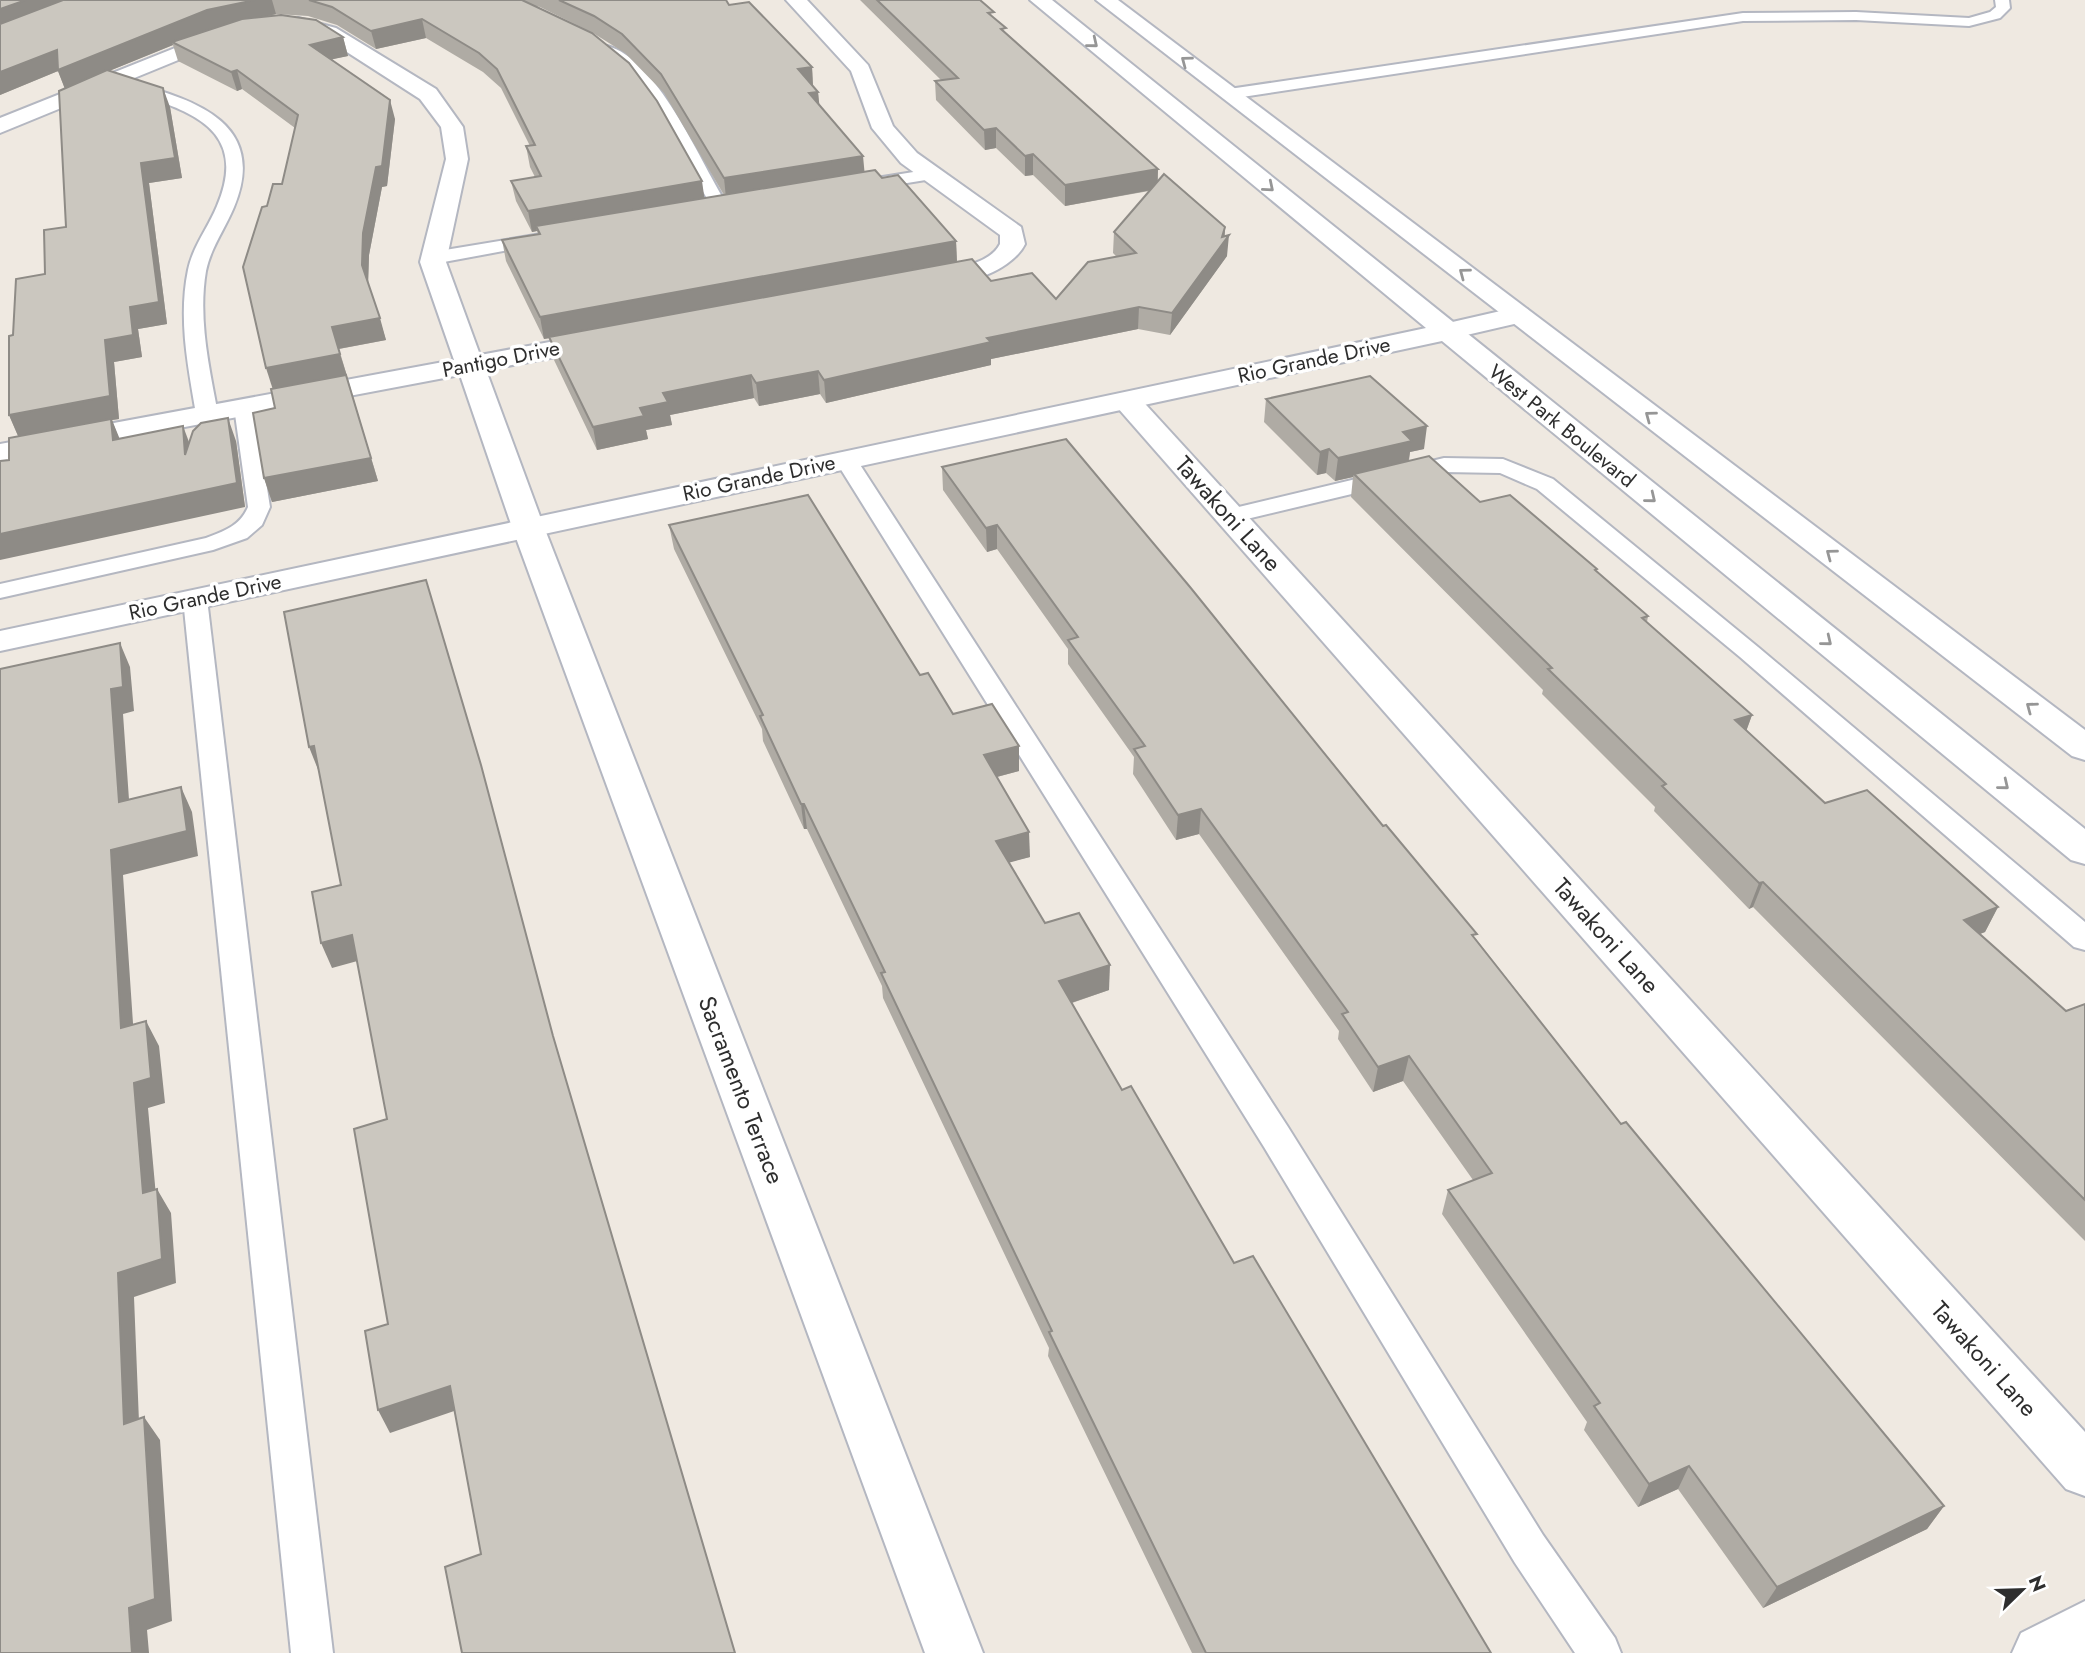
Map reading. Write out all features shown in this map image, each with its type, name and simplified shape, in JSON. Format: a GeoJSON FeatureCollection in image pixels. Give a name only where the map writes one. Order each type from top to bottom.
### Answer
{"type":"FeatureCollection","features":[{"type":"Feature","properties":{"kind":"street"},"geometry":{"type":"LineString","coordinates":[[796,0],[861,69],[883,128],[909,158],[1012,232],[1015,242],[1013,251],[1001,260],[983,268],[902,284]]}},
{"type":"Feature","properties":{"kind":"street","name":"West Park Boulevard"},"geometry":{"type":"LineString","coordinates":[[1040,0],[2085,850]]}},
{"type":"Feature","properties":{"kind":"street"},"geometry":{"type":"LineString","coordinates":[[1106,0],[2085,748]]}},
{"type":"Feature","properties":{"kind":"street"},"geometry":{"type":"LineString","coordinates":[[285,23],[308,25],[329,32],[428,94],[452,127],[457,159],[433,258]]}},
{"type":"Feature","properties":{"kind":"street"},"geometry":{"type":"LineString","coordinates":[[0,126],[247,27]]}},
{"type":"Feature","properties":{"kind":"street"},"geometry":{"type":"LineString","coordinates":[[1169,104],[1229,93]]}},
{"type":"Feature","properties":{"kind":"street","name":"Sacramento Terrace"},"geometry":{"type":"LineString","coordinates":[[433,258],[528,527],[954,1653]]}},
{"type":"Feature","properties":{"kind":"street","name":"Rio Grande Drive"},"geometry":{"type":"LineString","coordinates":[[0,641],[1518,315]]}},
{"type":"Feature","properties":{"kind":"street","name":"Pantigo Drive"},"geometry":{"type":"LineString","coordinates":[[0,453],[632,334]]}},
{"type":"Feature","properties":{"kind":"street","name":"Tawakoni Lane"},"geometry":{"type":"LineString","coordinates":[[1127,401],[2085,1471]]}},
{"type":"Feature","properties":{"kind":"street"},"geometry":{"type":"LineString","coordinates":[[2041,1653],[2085,1630]]}},
{"type":"Feature","properties":{"kind":"lane"},"geometry":{"type":"LineString","coordinates":[[1743,17],[1782,0]]}},
{"type":"Feature","properties":{"kind":"lane"},"geometry":{"type":"LineString","coordinates":[[1229,93],[1743,17],[1856,16],[1969,22],[1995,15],[2004,8],[2002,0]]}},
{"type":"Feature","properties":{"kind":"lane"},"geometry":{"type":"LineString","coordinates":[[589,39],[613,53],[650,84],[673,119],[713,209],[759,202]]}},
{"type":"Feature","properties":{"kind":"lane"},"geometry":{"type":"LineString","coordinates":[[109,81],[198,110],[231,139],[239,157],[238,178],[225,209],[209,234],[197,269],[193,305],[199,368],[208,414]]}},
{"type":"Feature","properties":{"kind":"lane"},"geometry":{"type":"LineString","coordinates":[[852,187],[932,174]]}},
{"type":"Feature","properties":{"kind":"lane"},"geometry":{"type":"LineString","coordinates":[[433,258],[556,237]]}},
{"type":"Feature","properties":{"kind":"lane"},"geometry":{"type":"LineString","coordinates":[[0,591],[168,555],[239,533],[254,520],[259,507],[244,407]]}},
{"type":"Feature","properties":{"kind":"lane"},"geometry":{"type":"LineString","coordinates":[[846,460],[1276,1138],[1529,1549],[1600,1653]]}},
{"type":"Feature","properties":{"kind":"lane"},"geometry":{"type":"LineString","coordinates":[[1230,516],[1444,465],[1503,466],[1545,484],[1749,652],[2085,939]]}},
{"type":"Feature","properties":{"kind":"lane"},"geometry":{"type":"LineString","coordinates":[[195,599],[312,1653]]}},
{"type":"Feature","properties":{"kind":"building"},"geometry":{"type":"Polygon","coordinates":[[[0,0],[26,0],[0,9],[0,0]]]}},
{"type":"Feature","properties":{"kind":"building"},"geometry":{"type":"Polygon","coordinates":[[[63,0],[255,0],[207,10],[58,70],[57,50],[0,72],[0,24],[63,0]]]}},
{"type":"Feature","properties":{"kind":"building"},"geometry":{"type":"Polygon","coordinates":[[[309,0],[522,0],[592,33],[629,63],[657,101],[702,181],[528,211],[511,181],[541,176],[526,146],[535,145],[497,69],[479,53],[422,19],[371,31],[332,7],[309,0]]]}},
{"type":"Feature","properties":{"kind":"building"},"geometry":{"type":"Polygon","coordinates":[[[559,0],[726,0],[729,5],[749,2],[812,67],[798,69],[818,92],[809,93],[863,156],[724,178],[661,74],[622,34],[594,16],[559,0]]]}},
{"type":"Feature","properties":{"kind":"building"},"geometry":{"type":"Polygon","coordinates":[[[877,0],[980,0],[994,12],[988,13],[1006,28],[1001,29],[1158,169],[1065,185],[1033,154],[1025,156],[996,128],[984,130],[935,81],[958,78],[877,0]]]}},
{"type":"Feature","properties":{"kind":"building"},"geometry":{"type":"Polygon","coordinates":[[[281,15],[316,20],[343,37],[310,45],[390,100],[382,166],[376,167],[363,233],[362,265],[380,318],[332,327],[340,354],[266,368],[243,267],[262,207],[267,206],[273,184],[282,184],[298,115],[237,70],[231,72],[172,42],[242,19],[281,15]]]}},
{"type":"Feature","properties":{"kind":"building"},"geometry":{"type":"Polygon","coordinates":[[[107,70],[163,88],[175,158],[141,163],[159,302],[130,307],[133,335],[105,340],[110,396],[9,415],[9,336],[13,335],[16,279],[45,274],[44,230],[66,227],[59,91],[107,70]]]}},
{"type":"Feature","properties":{"kind":"building"},"geometry":{"type":"Polygon","coordinates":[[[875,170],[882,178],[898,175],[956,241],[540,317],[502,240],[540,234],[536,226],[875,170]]]}},
{"type":"Feature","properties":{"kind":"building"},"geometry":{"type":"Polygon","coordinates":[[[1164,174],[1225,227],[1222,237],[1229,235],[1172,313],[1139,307],[987,338],[991,342],[824,380],[818,371],[756,383],[751,375],[663,393],[668,402],[640,408],[644,416],[593,427],[549,337],[972,259],[991,281],[1032,273],[1056,299],[1088,262],[1136,253],[1114,232],[1164,174]]]}},
{"type":"Feature","properties":{"kind":"building"},"geometry":{"type":"Polygon","coordinates":[[[346,375],[371,458],[264,478],[253,413],[275,408],[271,389],[346,375]]]}},
{"type":"Feature","properties":{"kind":"building"},"geometry":{"type":"Polygon","coordinates":[[[1370,376],[1427,426],[1403,432],[1412,441],[1338,458],[1329,449],[1320,452],[1266,399],[1370,376]]]}},
{"type":"Feature","properties":{"kind":"building"},"geometry":{"type":"Polygon","coordinates":[[[228,418],[237,483],[0,534],[0,461],[9,460],[9,438],[111,419],[113,440],[183,426],[185,455],[193,431],[201,423],[228,418]]]}},
{"type":"Feature","properties":{"kind":"building"},"geometry":{"type":"Polygon","coordinates":[[[1066,439],[1190,587],[1383,826],[1386,825],[1477,934],[1472,935],[1621,1124],[1626,1122],[1944,1506],[1777,1587],[1689,1466],[1649,1484],[1594,1406],[1600,1403],[1448,1190],[1492,1173],[1409,1056],[1378,1067],[1342,1014],[1348,1012],[1201,809],[1178,815],[1134,749],[1145,746],[1068,640],[1078,637],[997,525],[986,528],[942,467],[1066,439]]]}},
{"type":"Feature","properties":{"kind":"building"},"geometry":{"type":"Polygon","coordinates":[[[1429,456],[1480,502],[1510,495],[1597,569],[1595,570],[1648,616],[1642,618],[1752,715],[1735,720],[1825,803],[1867,790],[1998,907],[1964,920],[2066,1011],[2085,1004],[2085,1200],[1763,882],[1759,883],[1662,786],[1666,784],[1548,669],[1552,668],[1354,474],[1429,456]]]}},
{"type":"Feature","properties":{"kind":"building"},"geometry":{"type":"Polygon","coordinates":[[[808,495],[920,675],[928,673],[953,714],[992,704],[1019,746],[984,755],[1029,832],[996,841],[1045,923],[1079,913],[1110,965],[1059,981],[1122,1090],[1131,1086],[1234,1263],[1253,1256],[1491,1653],[1206,1653],[1049,1332],[1052,1331],[881,973],[885,972],[804,804],[801,804],[760,716],[763,715],[669,525],[808,495]]]}},
{"type":"Feature","properties":{"kind":"building"},"geometry":{"type":"Polygon","coordinates":[[[426,580],[481,765],[553,1036],[735,1653],[462,1653],[445,1567],[481,1554],[450,1386],[378,1410],[365,1331],[388,1324],[354,1129],[387,1119],[352,935],[321,943],[312,892],[341,885],[314,746],[309,747],[284,612],[426,580]]]}},
{"type":"Feature","properties":{"kind":"building"},"geometry":{"type":"Polygon","coordinates":[[[120,643],[123,687],[111,689],[119,802],[181,787],[187,831],[111,850],[121,1028],[146,1021],[151,1078],[134,1083],[143,1193],[157,1189],[162,1259],[118,1273],[124,1424],[144,1417],[155,1599],[129,1608],[132,1653],[0,1653],[0,669],[120,643]]]}}]}
